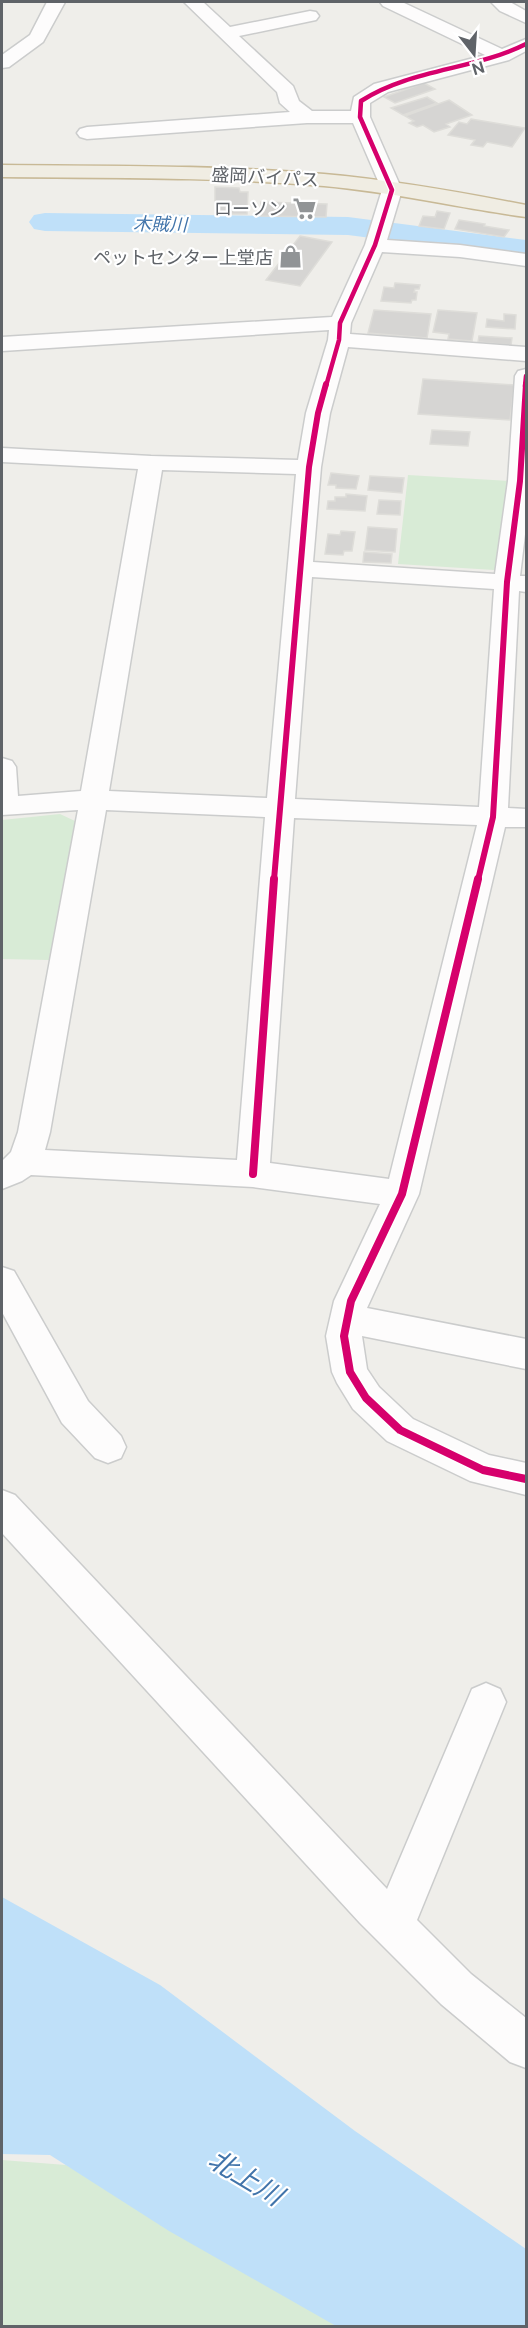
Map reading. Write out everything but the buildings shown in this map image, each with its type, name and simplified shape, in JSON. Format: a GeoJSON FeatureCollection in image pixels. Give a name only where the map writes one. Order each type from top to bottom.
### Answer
{"type":"FeatureCollection","features":[{"type":"Feature","properties":{"kind":"highway","name":"盛岡バイパス"},"geometry":{"type":"LineString","coordinates":[[2,161],[249,166],[389,183],[526,211]]}},
{"type":"Feature","properties":{"kind":"highway","name":"盛岡バイパス"},"geometry":{"type":"LineString","coordinates":[[2,171],[234,174],[464,189],[526,199]]}},
{"type":"Feature","properties":{"kind":"street"},"geometry":{"type":"LineString","coordinates":[[2,63],[37,38],[56,2]]}},
{"type":"Feature","properties":{"kind":"street"},"geometry":{"type":"LineString","coordinates":[[193,2],[286,90],[290,103],[307,117]]}},
{"type":"Feature","properties":{"kind":"street"},"geometry":{"type":"LineString","coordinates":[[389,2],[502,56]]}},
{"type":"Feature","properties":{"kind":"street"},"geometry":{"type":"LineString","coordinates":[[500,2],[526,18]]}},
{"type":"Feature","properties":{"kind":"street"},"geometry":{"type":"LineString","coordinates":[[226,33],[310,16]]}},
{"type":"Feature","properties":{"kind":"street"},"geometry":{"type":"LineString","coordinates":[[253,1174],[268,940],[309,467],[318,413],[340,332],[379,235],[389,183],[360,117],[361,101],[381,88],[502,56],[526,45]]}},
{"type":"Feature","properties":{"kind":"street"},"geometry":{"type":"LineString","coordinates":[[87,133],[307,117],[360,117]]}},
{"type":"Feature","properties":{"kind":"street"},"geometry":{"type":"LineString","coordinates":[[379,235],[460,251],[526,260]]}},
{"type":"Feature","properties":{"kind":"street"},"geometry":{"type":"LineString","coordinates":[[2,344],[58,339],[199,333],[340,332],[526,354]]}},
{"type":"Feature","properties":{"kind":"street"},"geometry":{"type":"LineString","coordinates":[[526,376],[514,698],[494,817],[402,1194],[351,1301],[344,1336],[350,1372],[366,1398],[400,1430],[483,1470],[526,1479]]}},
{"type":"Feature","properties":{"kind":"street"},"geometry":{"type":"LineString","coordinates":[[2,455],[151,463],[309,467]]}},
{"type":"Feature","properties":{"kind":"street"},"geometry":{"type":"LineString","coordinates":[[151,463],[94,800],[34,1132],[13,1169],[253,1174],[402,1194]]}},
{"type":"Feature","properties":{"kind":"street"},"geometry":{"type":"LineString","coordinates":[[299,569],[517,583]]}},
{"type":"Feature","properties":{"kind":"street"},"geometry":{"type":"LineString","coordinates":[[2,767],[3,806],[94,800],[526,818]]}},
{"type":"Feature","properties":{"kind":"street"},"geometry":{"type":"LineString","coordinates":[[2,1281],[75,1412],[108,1447]]}},
{"type":"Feature","properties":{"kind":"street"},"geometry":{"type":"LineString","coordinates":[[347,1319],[526,1353]]}},
{"type":"Feature","properties":{"kind":"street"},"geometry":{"type":"LineString","coordinates":[[2,1507],[393,1926],[456,1989],[526,2046]]}},
{"type":"Feature","properties":{"kind":"street"},"geometry":{"type":"LineString","coordinates":[[393,1926],[486,1702]]}},
{"type":"Feature","properties":{"kind":"green space"},"geometry":{"type":"Polygon","coordinates":[[[408,475],[510,481],[502,568],[494,570],[398,564],[408,475]]]}},
{"type":"Feature","properties":{"kind":"green space"},"geometry":{"type":"Polygon","coordinates":[[[60,814],[75,821],[49,960],[2,959],[2,820],[60,814]]]}},
{"type":"Feature","properties":{"kind":"green space"},"geometry":{"type":"Polygon","coordinates":[[[2,2160],[66,2165],[338,2326],[2,2326],[2,2160]]]}},
{"type":"Feature","properties":{"kind":"water","name":"北上川"},"geometry":{"type":"Polygon","coordinates":[[[2,1897],[160,1985],[355,2131],[526,2249],[526,2326],[336,2326],[169,2231],[50,2155],[2,2154],[2,1897]]]}},
{"type":"Feature","properties":{"kind":"waterway","name":"木賊川"},"geometry":{"type":"LineString","coordinates":[[45,222],[348,226],[526,249]]}},
{"type":"Feature","properties":{"kind":"cycle path"},"geometry":{"type":"LineString","coordinates":[[253,1174],[269,940],[309,467],[318,413],[339,340],[340,323],[375,245],[392,190],[360,117],[361,101],[381,88],[502,56],[526,44]]}},
{"type":"Feature","properties":{"kind":"cycle path"},"geometry":{"type":"LineString","coordinates":[[526,376],[520,481],[507,582],[493,817],[402,1194],[351,1301],[344,1336],[350,1372],[366,1398],[400,1430],[483,1470],[526,1479]]}},
{"type":"Feature","properties":{"kind":"place","name":"ローソン"},"geometry":{"type":"Point","coordinates":[304,208]}},
{"type":"Feature","properties":{"kind":"place","name":"ペットセンター上堂店"},"geometry":{"type":"Point","coordinates":[291,257]}}]}
